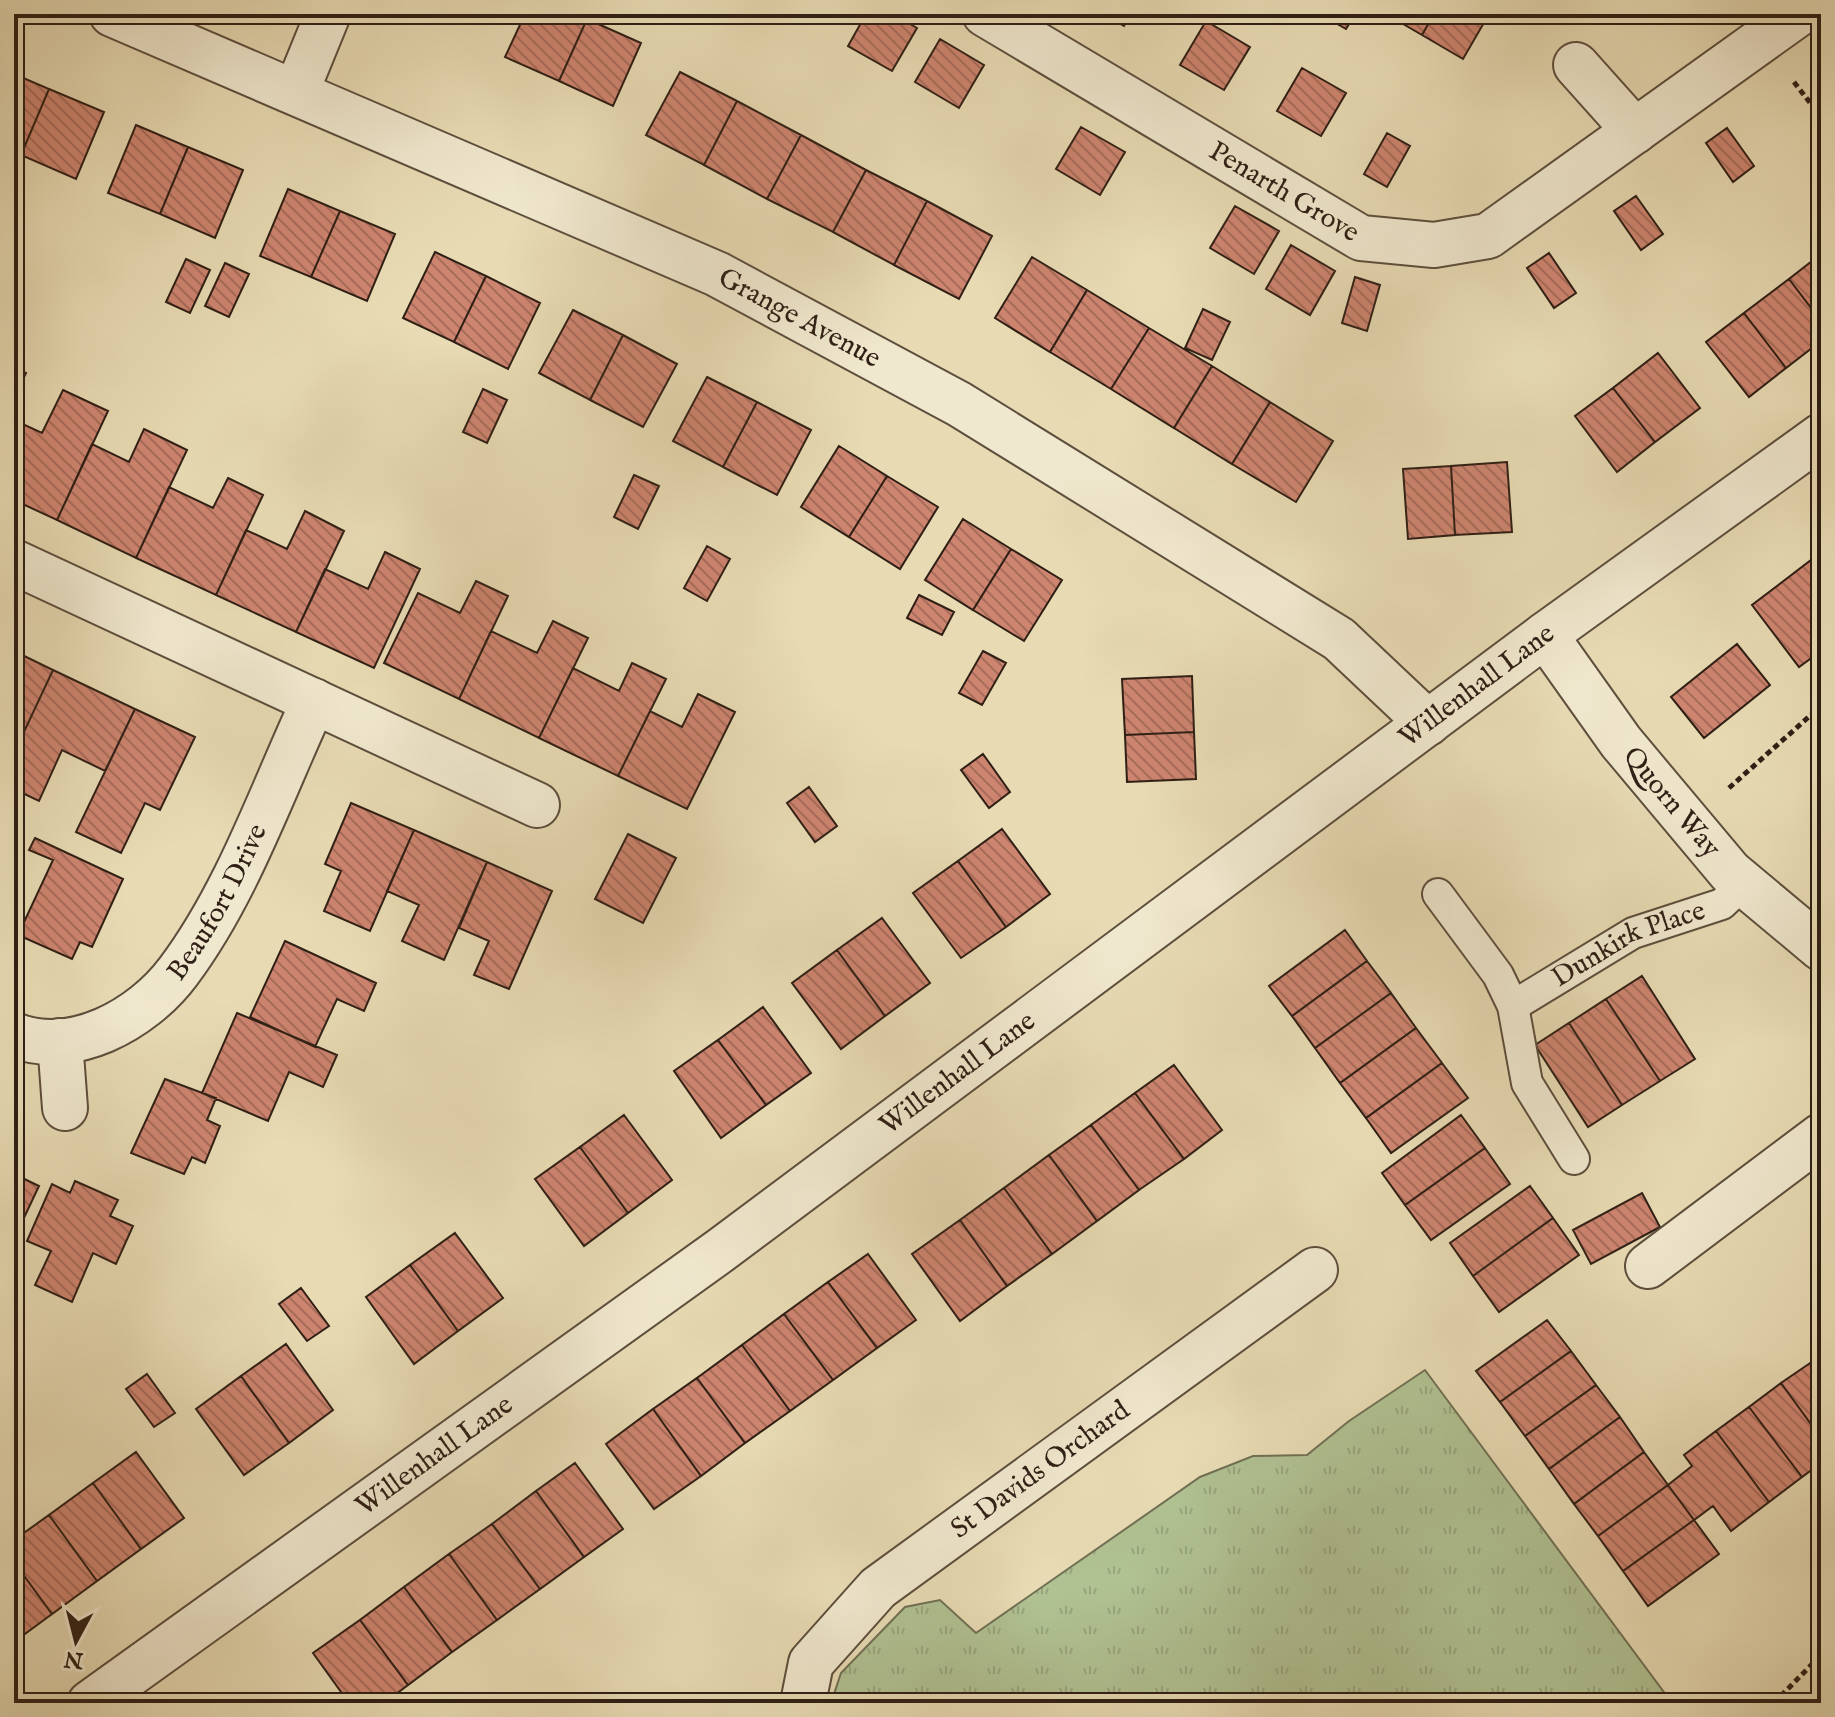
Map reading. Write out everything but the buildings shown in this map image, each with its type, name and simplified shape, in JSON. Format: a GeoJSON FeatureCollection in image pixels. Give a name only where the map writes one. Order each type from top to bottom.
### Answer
{"type":"FeatureCollection","features":[{"type":"Feature","properties":{"kind":"street","name":"Grange Avenue"},"geometry":{"type":"LineString","coordinates":[[112,14],[297,90],[717,274],[959,404],[1339,639],[1428,723]]}},
{"type":"Feature","properties":{"kind":"street"},"geometry":{"type":"LineString","coordinates":[[297,90],[328,14]]}},
{"type":"Feature","properties":{"kind":"street","name":"Penarth Grove"},"geometry":{"type":"LineString","coordinates":[[985,14],[1361,238],[1434,245],[1488,236],[1798,14]]}},
{"type":"Feature","properties":{"kind":"street"},"geometry":{"type":"LineString","coordinates":[[1576,65],[1635,131]]}},
{"type":"Feature","properties":{"kind":"street","name":"Willenhall Lane"},"geometry":{"type":"LineString","coordinates":[[90,1703],[734,1241],[1545,635],[1821,436]]}},
{"type":"Feature","properties":{"kind":"street"},"geometry":{"type":"LineString","coordinates":[[14,562],[537,805]]}},
{"type":"Feature","properties":{"kind":"street","name":"Quorn Way"},"geometry":{"type":"LineString","coordinates":[[1545,635],[1621,742],[1690,823],[1744,883],[1821,948]]}},
{"type":"Feature","properties":{"kind":"street","name":"Beaufort Drive"},"geometry":{"type":"LineString","coordinates":[[14,1035],[30,1042],[77,1041],[131,1017],[177,974],[220,906],[314,701]]}},
{"type":"Feature","properties":{"kind":"street"},"geometry":{"type":"LineString","coordinates":[[60,1041],[65,1108]]}},
{"type":"Feature","properties":{"kind":"street"},"geometry":{"type":"LineString","coordinates":[[1648,1266],[1821,1136]]}},
{"type":"Feature","properties":{"kind":"street","name":"St Davids Orchard"},"geometry":{"type":"LineString","coordinates":[[803,1703],[811,1663],[878,1588],[1315,1270]]}},
{"type":"Feature","properties":{"kind":"lane","name":"Dunkirk Place"},"geometry":{"type":"LineString","coordinates":[[1513,1006],[1633,933],[1722,904],[1744,883]]}},
{"type":"Feature","properties":{"kind":"lane"},"geometry":{"type":"LineString","coordinates":[[1438,894],[1498,975],[1513,1006],[1527,1083],[1574,1159]]}},
{"type":"Feature","properties":{"kind":"path"},"geometry":{"type":"LineString","coordinates":[[1690,823],[1821,706]]}},
{"type":"Feature","properties":{"kind":"path"},"geometry":{"type":"LineString","coordinates":[[1774,1703],[1821,1655]]}},
{"type":"Feature","properties":{"kind":"green space"},"geometry":{"type":"Polygon","coordinates":[[[1425,1370],[1672,1703],[831,1703],[841,1673],[905,1607],[940,1600],[976,1633],[1200,1477],[1253,1456],[1307,1455],[1349,1421],[1425,1370]]]}}]}
